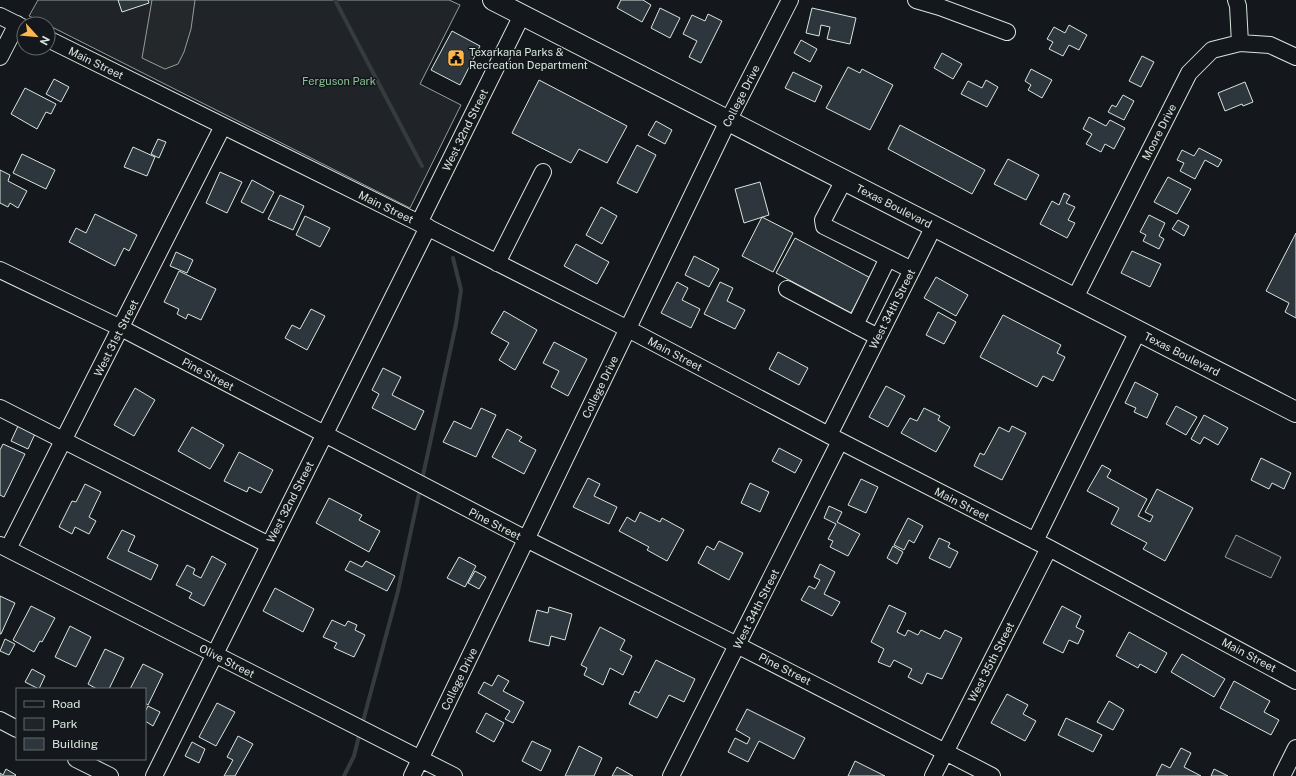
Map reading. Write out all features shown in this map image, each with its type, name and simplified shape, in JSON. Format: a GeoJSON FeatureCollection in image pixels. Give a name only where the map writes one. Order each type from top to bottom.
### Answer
{"type":"FeatureCollection","features":[{"type":"Feature","properties":{"kind":"main road","name":"Texas Boulevard"},"geometry":{"type":"LineString","coordinates":[[493,0],[1296,412]]}},
{"type":"Feature","properties":{"kind":"street","name":"College Drive"},"geometry":{"type":"LineString","coordinates":[[412,776],[728,121],[790,0]]}},
{"type":"Feature","properties":{"kind":"street"},"geometry":{"type":"LineString","coordinates":[[916,0],[940,7],[1007,32]]}},
{"type":"Feature","properties":{"kind":"street"},"geometry":{"type":"LineString","coordinates":[[1236,0],[1238,6],[1240,43]]}},
{"type":"Feature","properties":{"kind":"street","name":"West 32nd Street"},"geometry":{"type":"LineString","coordinates":[[154,776],[324,435],[522,15]]}},
{"type":"Feature","properties":{"kind":"street"},"geometry":{"type":"LineString","coordinates":[[0,16],[16,24]]}},
{"type":"Feature","properties":{"kind":"street"},"geometry":{"type":"LineString","coordinates":[[0,57],[16,33]]}},
{"type":"Feature","properties":{"kind":"street","name":"Main Street"},"geometry":{"type":"LineString","coordinates":[[56,43],[423,225],[628,329],[834,438],[1042,545],[1296,681]]}},
{"type":"Feature","properties":{"kind":"street","name":"Moore Drive"},"geometry":{"type":"LineString","coordinates":[[1075,298],[1189,73],[1212,50],[1240,43],[1270,45],[1296,57]]}},
{"type":"Feature","properties":{"kind":"street","name":"West 31st Street"},"geometry":{"type":"LineString","coordinates":[[4,547],[64,440],[223,126]]}},
{"type":"Feature","properties":{"kind":"street"},"geometry":{"type":"LineString","coordinates":[[497,263],[542,172]]}},
{"type":"Feature","properties":{"kind":"street"},"geometry":{"type":"LineString","coordinates":[[844,180],[823,220],[824,226],[912,270]]}},
{"type":"Feature","properties":{"kind":"street","name":"West 34th Street"},"geometry":{"type":"LineString","coordinates":[[671,776],[737,645],[834,438],[878,337],[934,226]]}},
{"type":"Feature","properties":{"kind":"street"},"geometry":{"type":"LineString","coordinates":[[855,325],[888,258]]}},
{"type":"Feature","properties":{"kind":"street","name":"Pine Street"},"geometry":{"type":"LineString","coordinates":[[0,270],[120,328],[430,490],[992,776]]}},
{"type":"Feature","properties":{"kind":"street"},"geometry":{"type":"LineString","coordinates":[[787,289],[878,337]]}},
{"type":"Feature","properties":{"kind":"street","name":"West 35th Street"},"geometry":{"type":"LineString","coordinates":[[933,776],[1042,545],[1138,331]]}},
{"type":"Feature","properties":{"kind":"street"},"geometry":{"type":"LineString","coordinates":[[0,408],[269,545]]}},
{"type":"Feature","properties":{"kind":"street","name":"Olive Street"},"geometry":{"type":"LineString","coordinates":[[4,547],[454,776]]}},
{"type":"Feature","properties":{"kind":"street"},"geometry":{"type":"LineString","coordinates":[[0,720],[16,728]]}},
{"type":"Feature","properties":{"kind":"street"},"geometry":{"type":"LineString","coordinates":[[1282,776],[1296,748]]}},
{"type":"Feature","properties":{"kind":"street"},"geometry":{"type":"LineString","coordinates":[[78,760],[110,776]]}},
{"type":"Feature","properties":{"kind":"green space","name":"Ferguson Park"},"geometry":{"type":"Polygon","coordinates":[[[38,0],[449,0],[460,5],[420,84],[461,105],[410,208],[56,29],[56,16],[29,16],[38,0]]]}},
{"type":"Feature","properties":{"kind":"green space"},"geometry":{"type":"Polygon","coordinates":[[[1236,535],[1281,557],[1271,578],[1225,557],[1236,535]]]}},
{"type":"Feature","properties":{"kind":"shaded area"},"geometry":{"type":"Polygon","coordinates":[[[152,0],[195,0],[191,29],[184,52],[178,64],[165,69],[142,58],[152,0]]]}},
{"type":"Feature","properties":{"kind":"building"},"geometry":{"type":"Polygon","coordinates":[[[118,0],[148,0],[149,3],[122,12],[118,0]]]}},
{"type":"Feature","properties":{"kind":"building"},"geometry":{"type":"Polygon","coordinates":[[[621,0],[643,0],[651,5],[642,22],[617,8],[621,0]]]}},
{"type":"Feature","properties":{"kind":"building"},"geometry":{"type":"Polygon","coordinates":[[[660,8],[680,18],[670,38],[651,28],[660,8]]]}},
{"type":"Feature","properties":{"kind":"building"},"geometry":{"type":"Polygon","coordinates":[[[812,8],[856,18],[850,44],[827,39],[830,27],[821,25],[819,36],[806,33],[812,8]]]}},
{"type":"Feature","properties":{"kind":"building"},"geometry":{"type":"Polygon","coordinates":[[[708,14],[722,21],[701,63],[689,57],[697,41],[683,34],[692,15],[705,21],[708,14]]]}},
{"type":"Feature","properties":{"kind":"building"},"geometry":{"type":"Polygon","coordinates":[[[1069,25],[1087,35],[1079,50],[1069,45],[1063,56],[1049,49],[1053,42],[1047,39],[1054,27],[1065,33],[1069,25]]]}},
{"type":"Feature","properties":{"kind":"building","name":"Texarkana Parks & Recreation Department"},"geometry":{"type":"Polygon","coordinates":[[[452,31],[480,46],[460,85],[431,70],[452,31]]]}},
{"type":"Feature","properties":{"kind":"building"},"geometry":{"type":"Polygon","coordinates":[[[801,40],[817,49],[810,62],[794,53],[801,40]]]}},
{"type":"Feature","properties":{"kind":"building"},"geometry":{"type":"Polygon","coordinates":[[[942,53],[962,64],[953,79],[934,68],[942,53]]]}},
{"type":"Feature","properties":{"kind":"building"},"geometry":{"type":"Polygon","coordinates":[[[1142,56],[1154,62],[1141,87],[1129,81],[1142,56]]]}},
{"type":"Feature","properties":{"kind":"building"},"geometry":{"type":"Polygon","coordinates":[[[848,67],[860,73],[862,69],[893,85],[870,130],[826,108],[848,67]]]}},
{"type":"Feature","properties":{"kind":"building"},"geometry":{"type":"Polygon","coordinates":[[[1031,69],[1052,80],[1042,98],[1028,90],[1031,85],[1025,81],[1031,69]]]}},
{"type":"Feature","properties":{"kind":"building"},"geometry":{"type":"Polygon","coordinates":[[[793,72],[822,86],[815,102],[785,88],[793,72]]]}},
{"type":"Feature","properties":{"kind":"building"},"geometry":{"type":"Polygon","coordinates":[[[54,79],[69,87],[61,102],[46,94],[54,79]]]}},
{"type":"Feature","properties":{"kind":"building"},"geometry":{"type":"Polygon","coordinates":[[[539,80],[627,126],[607,163],[579,149],[571,163],[512,133],[539,80]]]}},
{"type":"Feature","properties":{"kind":"building"},"geometry":{"type":"Polygon","coordinates":[[[986,80],[998,87],[987,107],[961,94],[968,81],[982,88],[986,80]]]}},
{"type":"Feature","properties":{"kind":"building"},"geometry":{"type":"Polygon","coordinates":[[[1245,82],[1253,102],[1243,106],[1242,104],[1225,111],[1218,93],[1245,82]]]}},
{"type":"Feature","properties":{"kind":"building"},"geometry":{"type":"Polygon","coordinates":[[[25,88],[56,104],[51,114],[46,112],[37,129],[11,114],[25,88]]]}},
{"type":"Feature","properties":{"kind":"building"},"geometry":{"type":"Polygon","coordinates":[[[1123,95],[1134,101],[1124,120],[1108,112],[1112,105],[1116,107],[1123,95]]]}},
{"type":"Feature","properties":{"kind":"building"},"geometry":{"type":"Polygon","coordinates":[[[1089,117],[1106,126],[1110,120],[1125,128],[1114,149],[1105,144],[1101,152],[1086,144],[1092,134],[1083,129],[1089,117]]]}},
{"type":"Feature","properties":{"kind":"building"},"geometry":{"type":"Polygon","coordinates":[[[656,121],[672,130],[665,144],[648,135],[656,121]]]}},
{"type":"Feature","properties":{"kind":"building"},"geometry":{"type":"Polygon","coordinates":[[[900,125],[985,170],[972,194],[888,149],[900,125]]]}},
{"type":"Feature","properties":{"kind":"building"},"geometry":{"type":"Polygon","coordinates":[[[158,139],[166,142],[159,158],[151,154],[158,139]]]}},
{"type":"Feature","properties":{"kind":"building"},"geometry":{"type":"Polygon","coordinates":[[[637,145],[656,155],[637,193],[617,183],[637,145]]]}},
{"type":"Feature","properties":{"kind":"building"},"geometry":{"type":"Polygon","coordinates":[[[133,147],[155,157],[147,176],[124,167],[133,147]]]}},
{"type":"Feature","properties":{"kind":"building"},"geometry":{"type":"Polygon","coordinates":[[[1199,148],[1222,160],[1218,167],[1205,160],[1195,179],[1180,171],[1184,163],[1177,160],[1182,150],[1194,156],[1199,148]]]}},
{"type":"Feature","properties":{"kind":"building"},"geometry":{"type":"Polygon","coordinates":[[[22,154],[55,170],[46,189],[13,173],[22,154]]]}},
{"type":"Feature","properties":{"kind":"building"},"geometry":{"type":"Polygon","coordinates":[[[1008,159],[1039,175],[1026,200],[994,184],[1008,159]]]}},
{"type":"Feature","properties":{"kind":"building"},"geometry":{"type":"Polygon","coordinates":[[[0,170],[10,175],[8,181],[27,191],[18,208],[10,203],[8,207],[0,203],[0,170]]]}},
{"type":"Feature","properties":{"kind":"building"},"geometry":{"type":"Polygon","coordinates":[[[220,172],[242,182],[227,213],[206,203],[220,172]]]}},
{"type":"Feature","properties":{"kind":"building"},"geometry":{"type":"Polygon","coordinates":[[[1168,177],[1191,189],[1177,214],[1154,202],[1168,177]]]}},
{"type":"Feature","properties":{"kind":"building"},"geometry":{"type":"Polygon","coordinates":[[[252,180],[274,192],[263,213],[241,202],[252,180]]]}},
{"type":"Feature","properties":{"kind":"building"},"geometry":{"type":"Polygon","coordinates":[[[760,182],[769,215],[744,223],[735,189],[760,182]]]}},
{"type":"Feature","properties":{"kind":"building"},"geometry":{"type":"Polygon","coordinates":[[[1064,193],[1070,196],[1066,203],[1075,207],[1068,220],[1075,223],[1067,238],[1040,224],[1052,201],[1059,205],[1064,193]]]}},
{"type":"Feature","properties":{"kind":"building"},"geometry":{"type":"Polygon","coordinates":[[[280,195],[304,206],[293,230],[268,219],[280,195]]]}},
{"type":"Feature","properties":{"kind":"building"},"geometry":{"type":"Polygon","coordinates":[[[601,207],[617,216],[602,244],[586,235],[601,207]]]}},
{"type":"Feature","properties":{"kind":"building"},"geometry":{"type":"Polygon","coordinates":[[[95,214],[137,235],[129,251],[124,248],[115,266],[69,242],[76,228],[86,233],[95,214]]]}},
{"type":"Feature","properties":{"kind":"building"},"geometry":{"type":"Polygon","coordinates":[[[1149,215],[1165,223],[1159,236],[1164,239],[1159,249],[1143,241],[1146,235],[1140,232],[1149,215]]]}},
{"type":"Feature","properties":{"kind":"building"},"geometry":{"type":"Polygon","coordinates":[[[305,216],[330,228],[320,247],[296,235],[305,216]]]}},
{"type":"Feature","properties":{"kind":"building"},"geometry":{"type":"Polygon","coordinates":[[[762,217],[793,233],[773,272],[742,256],[762,217]]]}},
{"type":"Feature","properties":{"kind":"building"},"geometry":{"type":"Polygon","coordinates":[[[1178,220],[1189,226],[1184,236],[1172,229],[1178,220]]]}},
{"type":"Feature","properties":{"kind":"building"},"geometry":{"type":"Polygon","coordinates":[[[1296,233],[1296,318],[1285,312],[1289,303],[1266,291],[1296,233]]]}},
{"type":"Feature","properties":{"kind":"building"},"geometry":{"type":"Polygon","coordinates":[[[795,238],[880,283],[873,296],[863,291],[851,313],[776,273],[795,238]]]}},
{"type":"Feature","properties":{"kind":"building"},"geometry":{"type":"Polygon","coordinates":[[[576,244],[609,262],[597,284],[564,266],[576,244]]]}},
{"type":"Feature","properties":{"kind":"building"},"geometry":{"type":"Polygon","coordinates":[[[1132,251],[1161,264],[1150,287],[1121,273],[1132,251]]]}},
{"type":"Feature","properties":{"kind":"building"},"geometry":{"type":"Polygon","coordinates":[[[176,252],[193,260],[187,273],[170,266],[176,252]]]}},
{"type":"Feature","properties":{"kind":"building"},"geometry":{"type":"Polygon","coordinates":[[[694,256],[719,269],[709,287],[685,275],[694,256]]]}},
{"type":"Feature","properties":{"kind":"building"},"geometry":{"type":"Polygon","coordinates":[[[179,271],[216,289],[201,320],[188,314],[186,319],[177,314],[179,309],[164,302],[179,271]]]}},
{"type":"Feature","properties":{"kind":"building"},"geometry":{"type":"Polygon","coordinates":[[[936,277],[968,295],[956,316],[924,298],[936,277]]]}},
{"type":"Feature","properties":{"kind":"building"},"geometry":{"type":"Polygon","coordinates":[[[677,282],[688,288],[682,300],[700,309],[691,328],[661,313],[677,282]]]}},
{"type":"Feature","properties":{"kind":"building"},"geometry":{"type":"Polygon","coordinates":[[[720,282],[733,288],[727,301],[745,310],[735,329],[704,314],[720,282]]]}},
{"type":"Feature","properties":{"kind":"building"},"geometry":{"type":"Polygon","coordinates":[[[311,309],[325,316],[307,350],[285,338],[292,325],[300,329],[311,309]]]}},
{"type":"Feature","properties":{"kind":"building"},"geometry":{"type":"Polygon","coordinates":[[[504,311],[537,330],[515,370],[499,360],[509,343],[491,333],[504,311]]]}},
{"type":"Feature","properties":{"kind":"building"},"geometry":{"type":"Polygon","coordinates":[[[938,312],[956,322],[944,344],[926,335],[938,312]]]}},
{"type":"Feature","properties":{"kind":"building"},"geometry":{"type":"Polygon","coordinates":[[[1003,315],[1061,345],[1057,353],[1065,357],[1053,381],[1043,376],[1037,387],[980,357],[1003,315]]]}},
{"type":"Feature","properties":{"kind":"building"},"geometry":{"type":"Polygon","coordinates":[[[554,342],[587,359],[568,396],[551,387],[559,371],[543,363],[554,342]]]}},
{"type":"Feature","properties":{"kind":"building"},"geometry":{"type":"Polygon","coordinates":[[[778,352],[808,368],[799,385],[769,369],[778,352]]]}},
{"type":"Feature","properties":{"kind":"building"},"geometry":{"type":"Polygon","coordinates":[[[383,368],[401,377],[392,395],[424,411],[415,430],[372,408],[379,394],[372,390],[383,368]]]}},
{"type":"Feature","properties":{"kind":"building"},"geometry":{"type":"Polygon","coordinates":[[[1135,382],[1158,394],[1147,418],[1134,412],[1136,408],[1125,403],[1135,382]]]}},
{"type":"Feature","properties":{"kind":"building"},"geometry":{"type":"Polygon","coordinates":[[[886,386],[905,396],[888,427],[869,417],[886,386]]]}},
{"type":"Feature","properties":{"kind":"building"},"geometry":{"type":"Polygon","coordinates":[[[135,388],[155,400],[134,436],[114,425],[135,388]]]}},
{"type":"Feature","properties":{"kind":"building"},"geometry":{"type":"Polygon","coordinates":[[[1176,406],[1197,417],[1186,435],[1166,424],[1176,406]]]}},
{"type":"Feature","properties":{"kind":"building"},"geometry":{"type":"Polygon","coordinates":[[[481,408],[496,415],[476,457],[443,442],[454,421],[471,429],[481,408]]]}},
{"type":"Feature","properties":{"kind":"building"},"geometry":{"type":"Polygon","coordinates":[[[924,408],[940,416],[938,420],[950,427],[936,452],[901,433],[910,418],[917,421],[924,408]]]}},
{"type":"Feature","properties":{"kind":"building"},"geometry":{"type":"Polygon","coordinates":[[[1204,415],[1228,428],[1218,445],[1204,437],[1200,444],[1191,439],[1204,415]]]}},
{"type":"Feature","properties":{"kind":"building"},"geometry":{"type":"Polygon","coordinates":[[[18,426],[35,434],[28,449],[11,441],[18,426]]]}},
{"type":"Feature","properties":{"kind":"building"},"geometry":{"type":"Polygon","coordinates":[[[1012,426],[1026,433],[1002,480],[974,466],[980,453],[984,455],[999,427],[1009,432],[1012,426]]]}},
{"type":"Feature","properties":{"kind":"building"},"geometry":{"type":"Polygon","coordinates":[[[192,427],[224,445],[210,469],[178,451],[192,427]]]}},
{"type":"Feature","properties":{"kind":"building"},"geometry":{"type":"Polygon","coordinates":[[[507,429],[522,437],[519,441],[536,450],[524,474],[492,457],[507,429]]]}},
{"type":"Feature","properties":{"kind":"building"},"geometry":{"type":"Polygon","coordinates":[[[3,444],[25,454],[4,497],[0,495],[0,450],[3,444]]]}},
{"type":"Feature","properties":{"kind":"building"},"geometry":{"type":"Polygon","coordinates":[[[779,448],[802,460],[795,473],[772,461],[779,448]]]}},
{"type":"Feature","properties":{"kind":"building"},"geometry":{"type":"Polygon","coordinates":[[[239,452],[273,470],[261,493],[249,487],[247,492],[224,481],[239,452]]]}},
{"type":"Feature","properties":{"kind":"building"},"geometry":{"type":"Polygon","coordinates":[[[1261,458],[1291,473],[1284,489],[1272,483],[1269,489],[1251,480],[1261,458]]]}},
{"type":"Feature","properties":{"kind":"building"},"geometry":{"type":"Polygon","coordinates":[[[1102,465],[1111,470],[1107,477],[1147,499],[1138,516],[1150,522],[1153,516],[1145,512],[1157,489],[1193,508],[1165,561],[1143,549],[1147,543],[1111,524],[1119,508],[1087,491],[1102,465]]]}},
{"type":"Feature","properties":{"kind":"building"},"geometry":{"type":"Polygon","coordinates":[[[588,478],[600,484],[594,496],[617,507],[609,524],[573,507],[588,478]]]}},
{"type":"Feature","properties":{"kind":"building"},"geometry":{"type":"Polygon","coordinates":[[[861,479],[878,487],[866,513],[848,505],[861,479]]]}},
{"type":"Feature","properties":{"kind":"building"},"geometry":{"type":"Polygon","coordinates":[[[750,483],[769,492],[760,512],[741,503],[750,483]]]}},
{"type":"Feature","properties":{"kind":"building"},"geometry":{"type":"Polygon","coordinates":[[[85,484],[101,492],[89,517],[96,521],[89,534],[75,527],[72,534],[59,527],[72,501],[76,502],[85,484]]]}},
{"type":"Feature","properties":{"kind":"building"},"geometry":{"type":"Polygon","coordinates":[[[329,498],[362,515],[359,520],[380,531],[369,552],[316,523],[329,498]]]}},
{"type":"Feature","properties":{"kind":"building"},"geometry":{"type":"Polygon","coordinates":[[[829,506],[842,512],[837,522],[860,534],[848,556],[830,547],[833,541],[828,539],[836,524],[824,518],[829,506]]]}},
{"type":"Feature","properties":{"kind":"building"},"geometry":{"type":"Polygon","coordinates":[[[640,512],[660,522],[662,518],[684,530],[667,561],[647,550],[649,547],[619,531],[627,517],[635,522],[640,512]]]}},
{"type":"Feature","properties":{"kind":"building"},"geometry":{"type":"Polygon","coordinates":[[[908,518],[923,526],[914,543],[909,540],[904,550],[894,545],[908,518]]]}},
{"type":"Feature","properties":{"kind":"building"},"geometry":{"type":"Polygon","coordinates":[[[122,530],[135,536],[128,551],[158,565],[151,580],[107,558],[122,530]]]}},
{"type":"Feature","properties":{"kind":"building"},"geometry":{"type":"Polygon","coordinates":[[[939,538],[950,543],[948,547],[958,552],[950,568],[929,558],[939,538]]]}},
{"type":"Feature","properties":{"kind":"building"},"geometry":{"type":"Polygon","coordinates":[[[719,541],[743,553],[729,580],[698,563],[707,546],[714,550],[719,541]]]}},
{"type":"Feature","properties":{"kind":"building"},"geometry":{"type":"Polygon","coordinates":[[[893,546],[903,552],[897,564],[887,558],[893,546]]]}},
{"type":"Feature","properties":{"kind":"building"},"geometry":{"type":"Polygon","coordinates":[[[212,556],[226,564],[204,606],[189,598],[192,593],[176,585],[187,565],[195,569],[193,574],[201,578],[212,556]]]}},
{"type":"Feature","properties":{"kind":"building"},"geometry":{"type":"Polygon","coordinates":[[[459,557],[476,566],[465,587],[447,578],[459,557]]]}},
{"type":"Feature","properties":{"kind":"building"},"geometry":{"type":"Polygon","coordinates":[[[350,561],[362,567],[366,561],[395,576],[387,591],[345,570],[350,561]]]}},
{"type":"Feature","properties":{"kind":"building"},"geometry":{"type":"Polygon","coordinates":[[[820,564],[835,572],[824,594],[840,602],[832,616],[801,600],[809,586],[815,589],[820,580],[814,577],[820,564]]]}},
{"type":"Feature","properties":{"kind":"building"},"geometry":{"type":"Polygon","coordinates":[[[475,571],[486,577],[479,589],[468,583],[475,571]]]}},
{"type":"Feature","properties":{"kind":"building"},"geometry":{"type":"Polygon","coordinates":[[[275,588],[314,609],[303,632],[263,611],[275,588]]]}},
{"type":"Feature","properties":{"kind":"building"},"geometry":{"type":"Polygon","coordinates":[[[0,596],[15,603],[1,634],[0,634],[0,596]]]}},
{"type":"Feature","properties":{"kind":"building"},"geometry":{"type":"Polygon","coordinates":[[[889,605],[906,613],[897,632],[905,636],[908,630],[918,635],[921,630],[940,639],[945,630],[962,638],[942,679],[927,673],[922,684],[908,677],[912,669],[894,660],[890,667],[878,662],[884,649],[871,642],[889,605]]]}},
{"type":"Feature","properties":{"kind":"building"},"geometry":{"type":"Polygon","coordinates":[[[31,606],[55,618],[42,642],[40,641],[34,652],[13,640],[31,606]]]}},
{"type":"Feature","properties":{"kind":"building"},"geometry":{"type":"Polygon","coordinates":[[[1062,606],[1081,616],[1076,627],[1084,631],[1078,644],[1069,640],[1063,653],[1043,643],[1062,606]]]}},
{"type":"Feature","properties":{"kind":"building"},"geometry":{"type":"Polygon","coordinates":[[[549,607],[572,614],[565,640],[551,636],[549,646],[529,641],[537,610],[548,613],[549,607]]]}},
{"type":"Feature","properties":{"kind":"building"},"geometry":{"type":"Polygon","coordinates":[[[332,620],[345,626],[348,621],[357,625],[355,630],[365,635],[354,657],[334,648],[337,643],[323,637],[332,620]]]}},
{"type":"Feature","properties":{"kind":"building"},"geometry":{"type":"Polygon","coordinates":[[[70,626],[91,637],[76,667],[55,657],[70,626]]]}},
{"type":"Feature","properties":{"kind":"building"},"geometry":{"type":"Polygon","coordinates":[[[600,627],[625,640],[620,650],[632,656],[623,675],[610,668],[603,685],[584,675],[587,668],[581,665],[600,627]]]}},
{"type":"Feature","properties":{"kind":"building"},"geometry":{"type":"Polygon","coordinates":[[[1129,632],[1167,653],[1156,673],[1140,664],[1138,668],[1116,656],[1129,632]]]}},
{"type":"Feature","properties":{"kind":"building"},"geometry":{"type":"Polygon","coordinates":[[[5,639],[15,644],[9,655],[0,651],[5,639]]]}},
{"type":"Feature","properties":{"kind":"building"},"geometry":{"type":"Polygon","coordinates":[[[105,649],[124,658],[109,688],[95,688],[88,684],[105,649]]]}},
{"type":"Feature","properties":{"kind":"building"},"geometry":{"type":"Polygon","coordinates":[[[1182,654],[1225,679],[1214,697],[1171,672],[1182,654]]]}},
{"type":"Feature","properties":{"kind":"building"},"geometry":{"type":"Polygon","coordinates":[[[656,660],[695,679],[684,702],[669,695],[657,718],[629,704],[635,691],[639,693],[656,660]]]}},
{"type":"Feature","properties":{"kind":"building"},"geometry":{"type":"Polygon","coordinates":[[[143,664],[163,674],[148,705],[146,704],[146,688],[131,688],[143,664]]]}},
{"type":"Feature","properties":{"kind":"building"},"geometry":{"type":"Polygon","coordinates":[[[32,669],[45,676],[39,688],[25,682],[32,669]]]}},
{"type":"Feature","properties":{"kind":"building"},"geometry":{"type":"Polygon","coordinates":[[[498,675],[509,681],[503,691],[524,702],[513,723],[505,719],[510,711],[478,693],[484,682],[492,686],[498,675]]]}},
{"type":"Feature","properties":{"kind":"building"},"geometry":{"type":"Polygon","coordinates":[[[1234,681],[1270,701],[1264,712],[1279,720],[1271,735],[1220,708],[1234,681]]]}},
{"type":"Feature","properties":{"kind":"building"},"geometry":{"type":"Polygon","coordinates":[[[1007,694],[1028,705],[1023,714],[1036,721],[1025,741],[991,723],[1007,694]]]}},
{"type":"Feature","properties":{"kind":"building"},"geometry":{"type":"Polygon","coordinates":[[[1109,701],[1124,710],[1113,730],[1097,722],[1109,701]]]}},
{"type":"Feature","properties":{"kind":"building"},"geometry":{"type":"Polygon","coordinates":[[[217,703],[235,712],[216,746],[199,737],[217,703]]]}},
{"type":"Feature","properties":{"kind":"building"},"geometry":{"type":"Polygon","coordinates":[[[148,706],[160,712],[153,726],[146,722],[146,710],[148,706]]]}},
{"type":"Feature","properties":{"kind":"building"},"geometry":{"type":"Polygon","coordinates":[[[747,709],[805,738],[794,759],[759,741],[748,762],[728,752],[735,738],[747,744],[750,738],[736,730],[747,709]]]}},
{"type":"Feature","properties":{"kind":"building"},"geometry":{"type":"Polygon","coordinates":[[[486,713],[504,723],[494,742],[476,732],[486,713]]]}},
{"type":"Feature","properties":{"kind":"building"},"geometry":{"type":"Polygon","coordinates":[[[1066,718],[1102,735],[1093,752],[1058,735],[1066,718]]]}},
{"type":"Feature","properties":{"kind":"building"},"geometry":{"type":"Polygon","coordinates":[[[238,736],[253,744],[235,776],[224,776],[233,760],[227,757],[238,736]]]}},
{"type":"Feature","properties":{"kind":"building"},"geometry":{"type":"Polygon","coordinates":[[[532,741],[551,750],[541,771],[522,761],[532,741]]]}},
{"type":"Feature","properties":{"kind":"building"},"geometry":{"type":"Polygon","coordinates":[[[192,742],[205,749],[199,763],[185,756],[192,742]]]}},
{"type":"Feature","properties":{"kind":"building"},"geometry":{"type":"Polygon","coordinates":[[[579,746],[602,758],[594,776],[565,776],[579,746]]]}},
{"type":"Feature","properties":{"kind":"building"},"geometry":{"type":"Polygon","coordinates":[[[1181,748],[1191,753],[1184,767],[1201,776],[1156,776],[1162,764],[1170,768],[1181,748]]]}},
{"type":"Feature","properties":{"kind":"building"},"geometry":{"type":"Polygon","coordinates":[[[855,761],[885,776],[848,776],[855,761]]]}},
{"type":"Feature","properties":{"kind":"building"},"geometry":{"type":"Polygon","coordinates":[[[617,767],[633,776],[612,776],[617,767]]]}},
{"type":"Feature","properties":{"kind":"building"},"geometry":{"type":"Polygon","coordinates":[[[6,769],[16,775],[0,776],[0,773],[3,775],[6,769]]]}},
{"type":"Feature","properties":{"kind":"building"},"geometry":{"type":"Polygon","coordinates":[[[1214,769],[1228,776],[1211,776],[1214,769]]]}},
{"type":"Feature","properties":{"kind":"waterway"},"geometry":{"type":"LineString","coordinates":[[335,0],[422,166]]}},
{"type":"Feature","properties":{"kind":"waterway"},"geometry":{"type":"LineString","coordinates":[[422,480],[456,324],[461,290],[453,258]]}},
{"type":"Feature","properties":{"kind":"waterway"},"geometry":{"type":"LineString","coordinates":[[362,725],[398,591],[420,489]]}},
{"type":"Feature","properties":{"kind":"waterway"},"geometry":{"type":"LineString","coordinates":[[344,776],[354,756],[360,732]]}},
{"type":"Feature","properties":{"kind":"place","name":"Texarkana Parks & Recreation Department"},"geometry":{"type":"Point","coordinates":[456,58]}}]}
